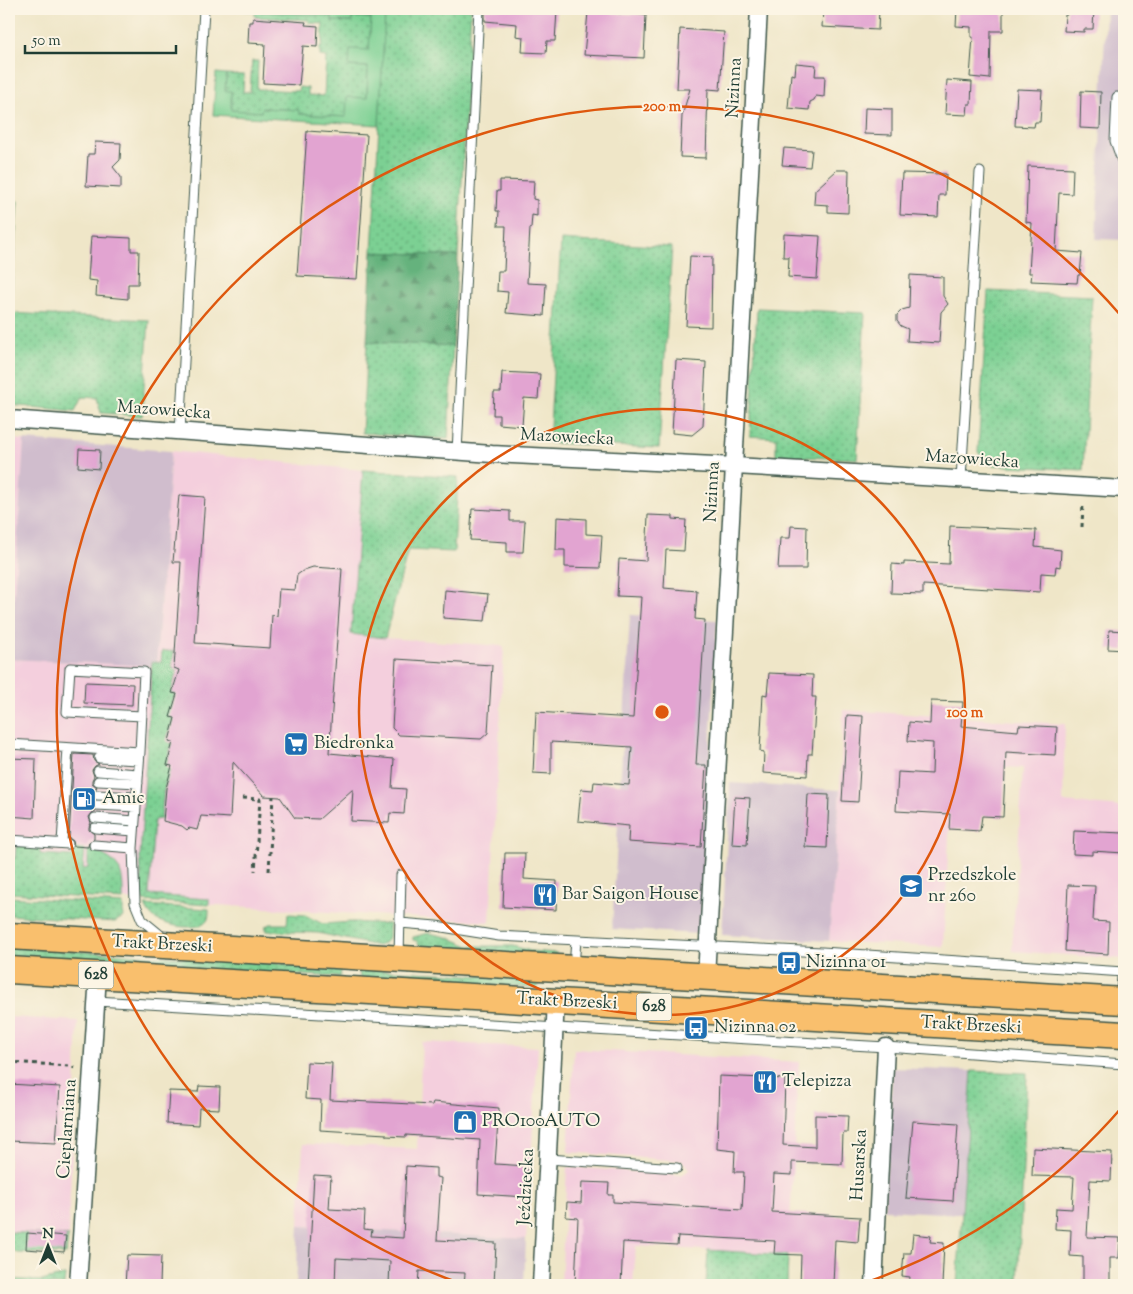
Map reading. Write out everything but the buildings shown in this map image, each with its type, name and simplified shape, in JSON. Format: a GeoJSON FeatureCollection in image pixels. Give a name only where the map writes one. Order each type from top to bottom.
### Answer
{"type":"FeatureCollection","features":[{"type":"Feature","properties":{"kind":"main road","name":"Trakt Brzeski"},"geometry":{"type":"LineString","coordinates":[[9,936],[1122,1001]]}},
{"type":"Feature","properties":{"kind":"main road","name":"Trakt Brzeski"},"geometry":{"type":"LineString","coordinates":[[9,970],[1124,1035]]}},
{"type":"Feature","properties":{"kind":"street","name":"Nizinna"},"geometry":{"type":"LineString","coordinates":[[706,977],[759,9]]}},
{"type":"Feature","properties":{"kind":"street","name":"Mazowiecka"},"geometry":{"type":"LineString","coordinates":[[9,419],[457,452],[735,466],[1124,490]]}},
{"type":"Feature","properties":{"kind":"street","name":"Cieplarniana"},"geometry":{"type":"LineString","coordinates":[[78,1285],[98,975]]}},
{"type":"Feature","properties":{"kind":"street","name":"Jeździecka"},"geometry":{"type":"LineString","coordinates":[[542,1285],[556,1001]]}},
{"type":"Feature","properties":{"kind":"street","name":"Husarska"},"geometry":{"type":"LineString","coordinates":[[874,1285],[886,1047]]}},
{"type":"Feature","properties":{"kind":"lane"},"geometry":{"type":"LineString","coordinates":[[180,432],[204,9]]}},
{"type":"Feature","properties":{"kind":"lane"},"geometry":{"type":"LineString","coordinates":[[457,452],[479,9]]}},
{"type":"Feature","properties":{"kind":"lane"},"geometry":{"type":"LineString","coordinates":[[1118,98],[1115,141],[1124,166]]}},
{"type":"Feature","properties":{"kind":"lane"},"geometry":{"type":"LineString","coordinates":[[961,479],[980,172]]}},
{"type":"Feature","properties":{"kind":"lane"},"geometry":{"type":"LineString","coordinates":[[142,716],[67,712],[70,668],[144,672],[142,716],[140,756],[133,848],[135,903],[138,912],[148,927],[175,946]]}},
{"type":"Feature","properties":{"kind":"lane"},"geometry":{"type":"LineString","coordinates":[[9,744],[70,753],[140,756]]}},
{"type":"Feature","properties":{"kind":"lane"},"geometry":{"type":"LineString","coordinates":[[9,840],[65,843],[70,753]]}},
{"type":"Feature","properties":{"kind":"lane"},"geometry":{"type":"LineString","coordinates":[[99,758],[140,756]]}},
{"type":"Feature","properties":{"kind":"lane"},"geometry":{"type":"LineString","coordinates":[[98,776],[138,779]]}},
{"type":"Feature","properties":{"kind":"lane"},"geometry":{"type":"LineString","coordinates":[[97,795],[137,798]]}},
{"type":"Feature","properties":{"kind":"lane"},"geometry":{"type":"LineString","coordinates":[[96,804],[136,807]]}},
{"type":"Feature","properties":{"kind":"lane"},"geometry":{"type":"LineString","coordinates":[[96,818],[135,821]]}},
{"type":"Feature","properties":{"kind":"lane"},"geometry":{"type":"LineString","coordinates":[[95,828],[134,831]]}},
{"type":"Feature","properties":{"kind":"lane"},"geometry":{"type":"LineString","coordinates":[[94,845],[133,848]]}},
{"type":"Feature","properties":{"kind":"lane"},"geometry":{"type":"LineString","coordinates":[[399,959],[402,875]]}},
{"type":"Feature","properties":{"kind":"lane"},"geometry":{"type":"LineString","coordinates":[[400,923],[436,926],[499,936],[708,946],[1123,972],[1122,1001]]}},
{"type":"Feature","properties":{"kind":"lane"},"geometry":{"type":"LineString","coordinates":[[574,970],[576,940]]}},
{"type":"Feature","properties":{"kind":"lane"},"geometry":{"type":"LineString","coordinates":[[96,1000],[886,1047],[1124,1064]]}},
{"type":"Feature","properties":{"kind":"lane"},"geometry":{"type":"LineString","coordinates":[[548,1159],[677,1168]]}},
{"type":"Feature","properties":{"kind":"path"},"geometry":{"type":"LineString","coordinates":[[1082,527],[1084,487]]}},
{"type":"Feature","properties":{"kind":"path"},"geometry":{"type":"LineString","coordinates":[[269,871],[273,796]]}},
{"type":"Feature","properties":{"kind":"path"},"geometry":{"type":"LineString","coordinates":[[243,798],[260,799],[255,871]]}},
{"type":"Feature","properties":{"kind":"path"},"geometry":{"type":"LineString","coordinates":[[9,1062],[70,1066],[80,1074]]}},
{"type":"Feature","properties":{"kind":"shaded area"},"geometry":{"type":"Polygon","coordinates":[[[1106,9],[1124,9],[1124,240],[1096,239],[1106,9]]]}},
{"type":"Feature","properties":{"kind":"shaded area"},"geometry":{"type":"Polygon","coordinates":[[[9,439],[24,440],[10,659],[156,666],[171,451],[363,470],[351,634],[504,646],[490,922],[9,892],[9,439]]]}},
{"type":"Feature","properties":{"kind":"shaded area"},"geometry":{"type":"Polygon","coordinates":[[[24,440],[171,451],[156,666],[10,659],[24,440]]]}},
{"type":"Feature","properties":{"kind":"shaded area"},"geometry":{"type":"Polygon","coordinates":[[[630,615],[717,620],[700,934],[612,929],[630,615]]]}},
{"type":"Feature","properties":{"kind":"shaded area"},"geometry":{"type":"Polygon","coordinates":[[[843,710],[1065,724],[1063,802],[1124,807],[1124,959],[1012,951],[1023,768],[953,764],[943,947],[829,941],[840,790],[843,710]]]}},
{"type":"Feature","properties":{"kind":"shaded area"},"geometry":{"type":"Polygon","coordinates":[[[730,783],[840,790],[829,941],[722,935],[730,783]]]}},
{"type":"Feature","properties":{"kind":"shaded area"},"geometry":{"type":"Polygon","coordinates":[[[9,1017],[78,1021],[68,1236],[9,1232],[9,1017]]]}},
{"type":"Feature","properties":{"kind":"shaded area"},"geometry":{"type":"Polygon","coordinates":[[[422,1042],[538,1047],[526,1239],[299,1226],[303,1144],[417,1149],[422,1042]]]}},
{"type":"Feature","properties":{"kind":"shaded area"},"geometry":{"type":"Polygon","coordinates":[[[574,1049],[799,1062],[788,1255],[636,1246],[633,1285],[561,1285],[567,1167],[682,1175],[690,1169],[682,1161],[568,1152],[574,1049]]]}},
{"type":"Feature","properties":{"kind":"shaded area"},"geometry":{"type":"Polygon","coordinates":[[[893,1068],[972,1071],[962,1214],[884,1210],[893,1068]]]}},
{"type":"Feature","properties":{"kind":"shaded area"},"geometry":{"type":"Polygon","coordinates":[[[299,1226],[526,1239],[524,1285],[296,1285],[299,1226]]]}},
{"type":"Feature","properties":{"kind":"green space"},"geometry":{"type":"Polygon","coordinates":[[[234,9],[299,9],[385,13],[379,125],[213,115],[216,73],[226,74],[225,91],[231,91],[231,110],[261,112],[262,108],[299,110],[299,114],[346,117],[347,97],[367,98],[368,67],[349,66],[350,49],[369,50],[371,18],[352,17],[352,22],[332,21],[332,16],[234,9]]]}},
{"type":"Feature","properties":{"kind":"green space"},"geometry":{"type":"Polygon","coordinates":[[[384,9],[471,9],[458,256],[372,252],[384,9]]]}},
{"type":"Feature","properties":{"kind":"green space"},"geometry":{"type":"Polygon","coordinates":[[[255,11],[332,16],[332,21],[352,22],[352,17],[371,18],[369,50],[349,66],[368,67],[367,98],[346,117],[299,114],[298,110],[262,108],[261,112],[230,110],[231,92],[225,91],[226,74],[244,75],[243,92],[250,92],[252,61],[258,61],[257,89],[298,91],[299,87],[308,88],[308,95],[324,96],[326,57],[320,56],[323,24],[309,23],[309,20],[255,17],[255,11]]]}},
{"type":"Feature","properties":{"kind":"green space"},"geometry":{"type":"Polygon","coordinates":[[[9,201],[18,201],[10,313],[149,320],[142,416],[101,413],[97,398],[82,397],[75,411],[9,405],[9,201]]]}},
{"type":"Feature","properties":{"kind":"green space"},"geometry":{"type":"Polygon","coordinates":[[[561,240],[672,247],[659,448],[549,443],[561,240]]]}},
{"type":"Feature","properties":{"kind":"green space"},"geometry":{"type":"Polygon","coordinates":[[[372,252],[458,256],[453,346],[367,342],[372,252]]]}},
{"type":"Feature","properties":{"kind":"green space"},"geometry":{"type":"Polygon","coordinates":[[[988,291],[1092,296],[1083,470],[989,465],[978,452],[988,291]]]}},
{"type":"Feature","properties":{"kind":"green space"},"geometry":{"type":"Polygon","coordinates":[[[757,308],[865,313],[857,459],[776,456],[776,438],[750,436],[757,308]]]}},
{"type":"Feature","properties":{"kind":"green space"},"geometry":{"type":"Polygon","coordinates":[[[367,342],[453,346],[448,439],[362,433],[367,342]]]}},
{"type":"Feature","properties":{"kind":"green space"},"geometry":{"type":"Polygon","coordinates":[[[363,470],[458,477],[454,552],[408,550],[385,638],[351,634],[363,470]]]}},
{"type":"Feature","properties":{"kind":"green space"},"geometry":{"type":"Polygon","coordinates":[[[162,651],[174,651],[172,668],[177,670],[171,693],[175,694],[168,717],[173,719],[166,741],[172,744],[166,767],[170,769],[164,790],[161,819],[154,820],[149,895],[209,899],[209,905],[143,901],[142,897],[140,857],[152,662],[161,662],[162,651]]]}},
{"type":"Feature","properties":{"kind":"green space"},"geometry":{"type":"Polygon","coordinates":[[[16,846],[40,847],[40,854],[73,856],[74,849],[85,849],[83,869],[88,868],[88,850],[99,853],[110,859],[119,868],[123,900],[9,893],[9,858],[15,858],[16,846]]]}},
{"type":"Feature","properties":{"kind":"green space"},"geometry":{"type":"Polygon","coordinates":[[[9,897],[123,904],[123,917],[115,922],[9,915],[9,897]]]}},
{"type":"Feature","properties":{"kind":"green space"},"geometry":{"type":"Polygon","coordinates":[[[145,905],[209,909],[209,917],[203,924],[181,927],[154,918],[145,905]]]}},
{"type":"Feature","properties":{"kind":"green space"},"geometry":{"type":"Polygon","coordinates":[[[288,914],[305,915],[323,924],[351,922],[389,924],[389,935],[385,942],[378,946],[318,933],[267,931],[265,926],[270,924],[287,924],[288,914]]]}},
{"type":"Feature","properties":{"kind":"green space"},"geometry":{"type":"Polygon","coordinates":[[[429,933],[447,937],[469,946],[513,946],[531,951],[557,953],[554,956],[425,949],[417,941],[413,940],[413,937],[429,933]]]}},
{"type":"Feature","properties":{"kind":"green space"},"geometry":{"type":"Polygon","coordinates":[[[9,947],[336,967],[341,970],[340,977],[9,959],[9,947]]]}},
{"type":"Feature","properties":{"kind":"green space"},"geometry":{"type":"Polygon","coordinates":[[[362,969],[537,979],[539,985],[537,988],[360,978],[359,972],[362,969]]]}},
{"type":"Feature","properties":{"kind":"green space"},"geometry":{"type":"Polygon","coordinates":[[[972,1071],[1027,1073],[1018,1285],[957,1285],[972,1071]]]}},
{"type":"Feature","properties":{"kind":"green space"},"geometry":{"type":"Polygon","coordinates":[[[9,1232],[68,1236],[66,1254],[17,1253],[9,1247],[9,1232]]]}},
{"type":"Feature","properties":{"kind":"green space"},"geometry":{"type":"Polygon","coordinates":[[[708,1250],[788,1255],[787,1285],[706,1285],[708,1250]]]}},
{"type":"Feature","properties":{"kind":"green space"},"geometry":{"type":"Polygon","coordinates":[[[65,1275],[64,1285],[9,1285],[9,1279],[42,1281],[65,1275]]]}},
{"type":"Feature","properties":{"kind":"place","name":"Biedronka"},"geometry":{"type":"Point","coordinates":[296,744]}},
{"type":"Feature","properties":{"kind":"place","name":"Amic"},"geometry":{"type":"Point","coordinates":[84,799]}},
{"type":"Feature","properties":{"kind":"place","name":"Przedszkole nr 260"},"geometry":{"type":"Point","coordinates":[911,886]}},
{"type":"Feature","properties":{"kind":"place","name":"Bar Saigon House"},"geometry":{"type":"Point","coordinates":[545,895]}},
{"type":"Feature","properties":{"kind":"place","name":"Nizinna 01"},"geometry":{"type":"Point","coordinates":[789,963]}},
{"type":"Feature","properties":{"kind":"place","name":"Nizinna 02"},"geometry":{"type":"Point","coordinates":[696,1028]}},
{"type":"Feature","properties":{"kind":"place","name":"Telepizza"},"geometry":{"type":"Point","coordinates":[765,1082]}},
{"type":"Feature","properties":{"kind":"place","name":"PRO100AUTO"},"geometry":{"type":"Point","coordinates":[465,1122]}}]}
